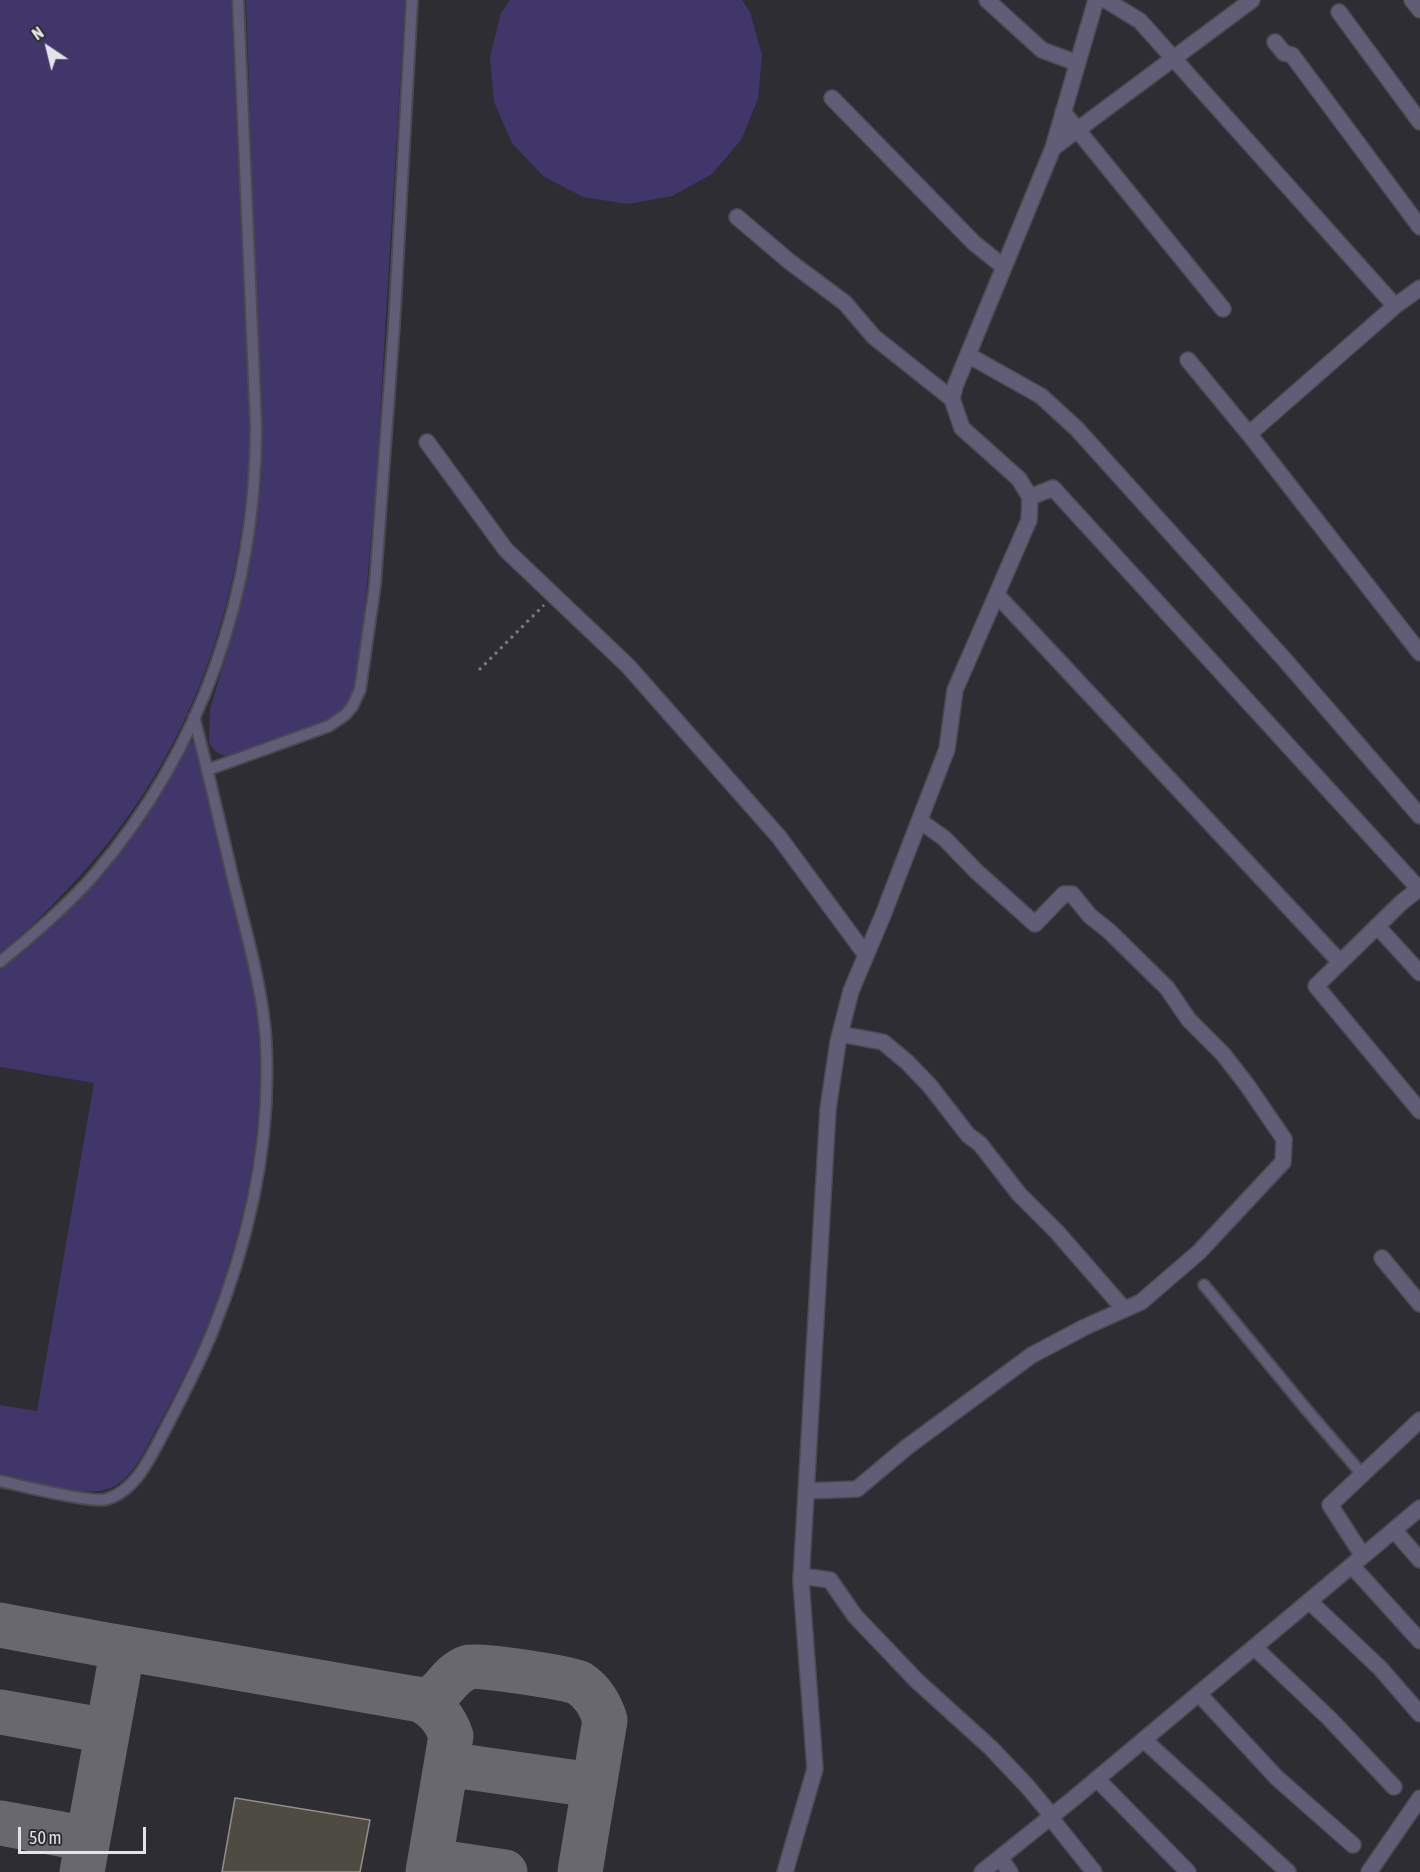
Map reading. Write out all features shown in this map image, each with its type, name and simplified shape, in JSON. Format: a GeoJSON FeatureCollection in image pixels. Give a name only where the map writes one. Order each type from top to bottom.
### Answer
{"type":"FeatureCollection","features":[{"type":"Feature","properties":{"kind":"street"},"geometry":{"type":"LineString","coordinates":[[987,0],[1042,50],[1077,63]]}},
{"type":"Feature","properties":{"kind":"street"},"geometry":{"type":"LineString","coordinates":[[785,1872],[815,1768],[801,1576],[828,1109],[840,1034],[851,992],[947,749],[955,690],[1029,520],[1030,497],[1019,479],[962,428],[952,399],[955,386],[1053,148],[1096,0]]}},
{"type":"Feature","properties":{"kind":"street"},"geometry":{"type":"LineString","coordinates":[[1106,0],[1140,21],[1395,306]]}},
{"type":"Feature","properties":{"kind":"street"},"geometry":{"type":"LineString","coordinates":[[1053,148],[1252,0]]}},
{"type":"Feature","properties":{"kind":"street"},"geometry":{"type":"LineString","coordinates":[[1412,0],[1420,10]]}},
{"type":"Feature","properties":{"kind":"street"},"geometry":{"type":"LineString","coordinates":[[1340,12],[1420,122]]}},
{"type":"Feature","properties":{"kind":"street"},"geometry":{"type":"LineString","coordinates":[[1275,42],[1284,53],[1292,55],[1420,227]]}},
{"type":"Feature","properties":{"kind":"street"},"geometry":{"type":"LineString","coordinates":[[832,98],[974,243],[1004,267]]}},
{"type":"Feature","properties":{"kind":"street"},"geometry":{"type":"LineString","coordinates":[[1063,112],[1223,309]]}},
{"type":"Feature","properties":{"kind":"street"},"geometry":{"type":"LineString","coordinates":[[738,217],[790,262],[845,303],[874,337],[952,399]]}},
{"type":"Feature","properties":{"kind":"street"},"geometry":{"type":"LineString","coordinates":[[1249,434],[1395,306],[1420,288]]}},
{"type":"Feature","properties":{"kind":"street"},"geometry":{"type":"LineString","coordinates":[[968,355],[1041,396],[1077,429],[1284,659],[1420,816]]}},
{"type":"Feature","properties":{"kind":"street"},"geometry":{"type":"LineString","coordinates":[[1188,360],[1249,434],[1420,653]]}},
{"type":"Feature","properties":{"kind":"street"},"geometry":{"type":"LineString","coordinates":[[428,442],[506,550],[628,666],[779,837],[866,955]]}},
{"type":"Feature","properties":{"kind":"street"},"geometry":{"type":"LineString","coordinates":[[1030,497],[1053,488],[1420,888],[1377,926],[1316,986],[1420,1111]]}},
{"type":"Feature","properties":{"kind":"street"},"geometry":{"type":"LineString","coordinates":[[997,595],[1340,962]]}},
{"type":"Feature","properties":{"kind":"street"},"geometry":{"type":"LineString","coordinates":[[806,1491],[857,1489],[907,1446],[1032,1354],[1141,1302],[1199,1252],[1283,1162],[1284,1139],[1223,1054],[1189,1020],[1167,988],[1109,931],[1090,916],[1072,894],[1064,894],[1035,924],[976,871],[944,838],[920,820]]}},
{"type":"Feature","properties":{"kind":"street"},"geometry":{"type":"LineString","coordinates":[[1377,926],[1420,973]]}},
{"type":"Feature","properties":{"kind":"street"},"geometry":{"type":"LineString","coordinates":[[840,1034],[883,1042],[907,1062],[930,1086],[968,1135],[980,1144],[1019,1194],[1057,1232],[1124,1309]]}},
{"type":"Feature","properties":{"kind":"street"},"geometry":{"type":"LineString","coordinates":[[1382,1258],[1420,1304]]}},
{"type":"Feature","properties":{"kind":"street"},"geometry":{"type":"LineString","coordinates":[[1420,1420],[1329,1506],[1358,1561],[1420,1641]]}},
{"type":"Feature","properties":{"kind":"street"},"geometry":{"type":"LineString","coordinates":[[982,1872],[1420,1509]]}},
{"type":"Feature","properties":{"kind":"street"},"geometry":{"type":"LineString","coordinates":[[1394,1530],[1420,1560]]}},
{"type":"Feature","properties":{"kind":"street"},"geometry":{"type":"LineString","coordinates":[[801,1576],[831,1580],[855,1616],[917,1681],[991,1748],[1027,1786],[1094,1872]]}},
{"type":"Feature","properties":{"kind":"street"},"geometry":{"type":"LineString","coordinates":[[1310,1601],[1380,1668],[1420,1714]]}},
{"type":"Feature","properties":{"kind":"street"},"geometry":{"type":"LineString","coordinates":[[1254,1647],[1330,1719],[1394,1787]]}},
{"type":"Feature","properties":{"kind":"street"},"geometry":{"type":"LineString","coordinates":[[1199,1694],[1277,1778],[1353,1845]]}},
{"type":"Feature","properties":{"kind":"street"},"geometry":{"type":"LineString","coordinates":[[1144,1740],[1288,1872]]}},
{"type":"Feature","properties":{"kind":"street"},"geometry":{"type":"LineString","coordinates":[[1096,1779],[1188,1872]]}},
{"type":"Feature","properties":{"kind":"street"},"geometry":{"type":"LineString","coordinates":[[1369,1872],[1415,1814],[1420,1798]]}},
{"type":"Feature","properties":{"kind":"street"},"geometry":{"type":"LineString","coordinates":[[1000,1858],[1010,1872]]}},
{"type":"Feature","properties":{"kind":"lane"},"geometry":{"type":"LineString","coordinates":[[0,962],[72,898],[114,850],[141,814],[195,717],[217,663],[238,589],[250,526],[256,456],[238,0]]}},
{"type":"Feature","properties":{"kind":"lane"},"geometry":{"type":"LineString","coordinates":[[207,770],[329,726],[352,707],[360,690],[375,585],[382,493],[412,0]]}},
{"type":"Feature","properties":{"kind":"lane"},"geometry":{"type":"LineString","coordinates":[[0,1481],[99,1500],[117,1494],[129,1486],[148,1460],[193,1376],[213,1332],[237,1262],[249,1217],[265,1107],[266,1043],[245,926],[195,717]]}},
{"type":"Feature","properties":{"kind":"lane"},"geometry":{"type":"LineString","coordinates":[[1204,1285],[1362,1474]]}},
{"type":"Feature","properties":{"kind":"path"},"geometry":{"type":"LineString","coordinates":[[479,670],[554,596]]}},
{"type":"Feature","properties":{"kind":"shaded area"},"geometry":{"type":"Polygon","coordinates":[[[0,0],[231,0],[250,438],[245,503],[235,566],[220,627],[199,686],[173,743],[141,797],[104,848],[46,912],[0,953],[0,0]]]}},
{"type":"Feature","properties":{"kind":"shaded area"},"geometry":{"type":"Polygon","coordinates":[[[246,0],[405,0],[376,482],[361,651],[354,689],[342,710],[323,724],[225,756],[216,752],[209,743],[210,709],[232,636],[250,563],[261,485],[262,449],[246,0]]]}},
{"type":"Feature","properties":{"kind":"shaded area"},"geometry":{"type":"Polygon","coordinates":[[[510,0],[742,0],[750,12],[762,55],[758,99],[741,140],[712,174],[672,196],[628,204],[583,197],[543,176],[512,143],[494,102],[490,57],[501,13],[510,0]]]}},
{"type":"Feature","properties":{"kind":"shaded area"},"geometry":{"type":"Polygon","coordinates":[[[192,741],[248,964],[256,1011],[259,1091],[256,1131],[251,1172],[233,1250],[221,1289],[192,1359],[142,1456],[124,1479],[110,1488],[86,1491],[56,1488],[0,1476],[0,1405],[37,1411],[94,1083],[0,1067],[0,970],[70,907],[112,861],[150,811],[170,779],[187,743],[192,741]]]}},
{"type":"Feature","properties":{"kind":"building"},"geometry":{"type":"Polygon","coordinates":[[[235,1798],[370,1820],[360,1872],[222,1872],[235,1798]]]}},
{"type":"Feature","properties":{"kind":"taxiway"},"geometry":{"type":"LineString","coordinates":[[0,1625],[112,1646],[117,1649],[121,1658],[82,1872]]}},
{"type":"Feature","properties":{"kind":"taxiway"},"geometry":{"type":"LineString","coordinates":[[112,1646],[421,1700],[435,1696],[455,1675],[469,1667],[524,1672],[579,1683],[595,1699],[605,1720],[580,1872]]}},
{"type":"Feature","properties":{"kind":"taxiway"},"geometry":{"type":"LineString","coordinates":[[418,1699],[439,1714],[451,1736],[428,1872]]}},
{"type":"Feature","properties":{"kind":"taxiway"},"geometry":{"type":"LineString","coordinates":[[0,1712],[96,1729]]}},
{"type":"Feature","properties":{"kind":"taxiway"},"geometry":{"type":"LineString","coordinates":[[467,1767],[571,1782]]}},
{"type":"Feature","properties":{"kind":"taxiway"},"geometry":{"type":"LineString","coordinates":[[0,1823],[77,1837]]}},
{"type":"Feature","properties":{"kind":"taxiway"},"geometry":{"type":"LineString","coordinates":[[452,1864],[505,1872]]}}]}
